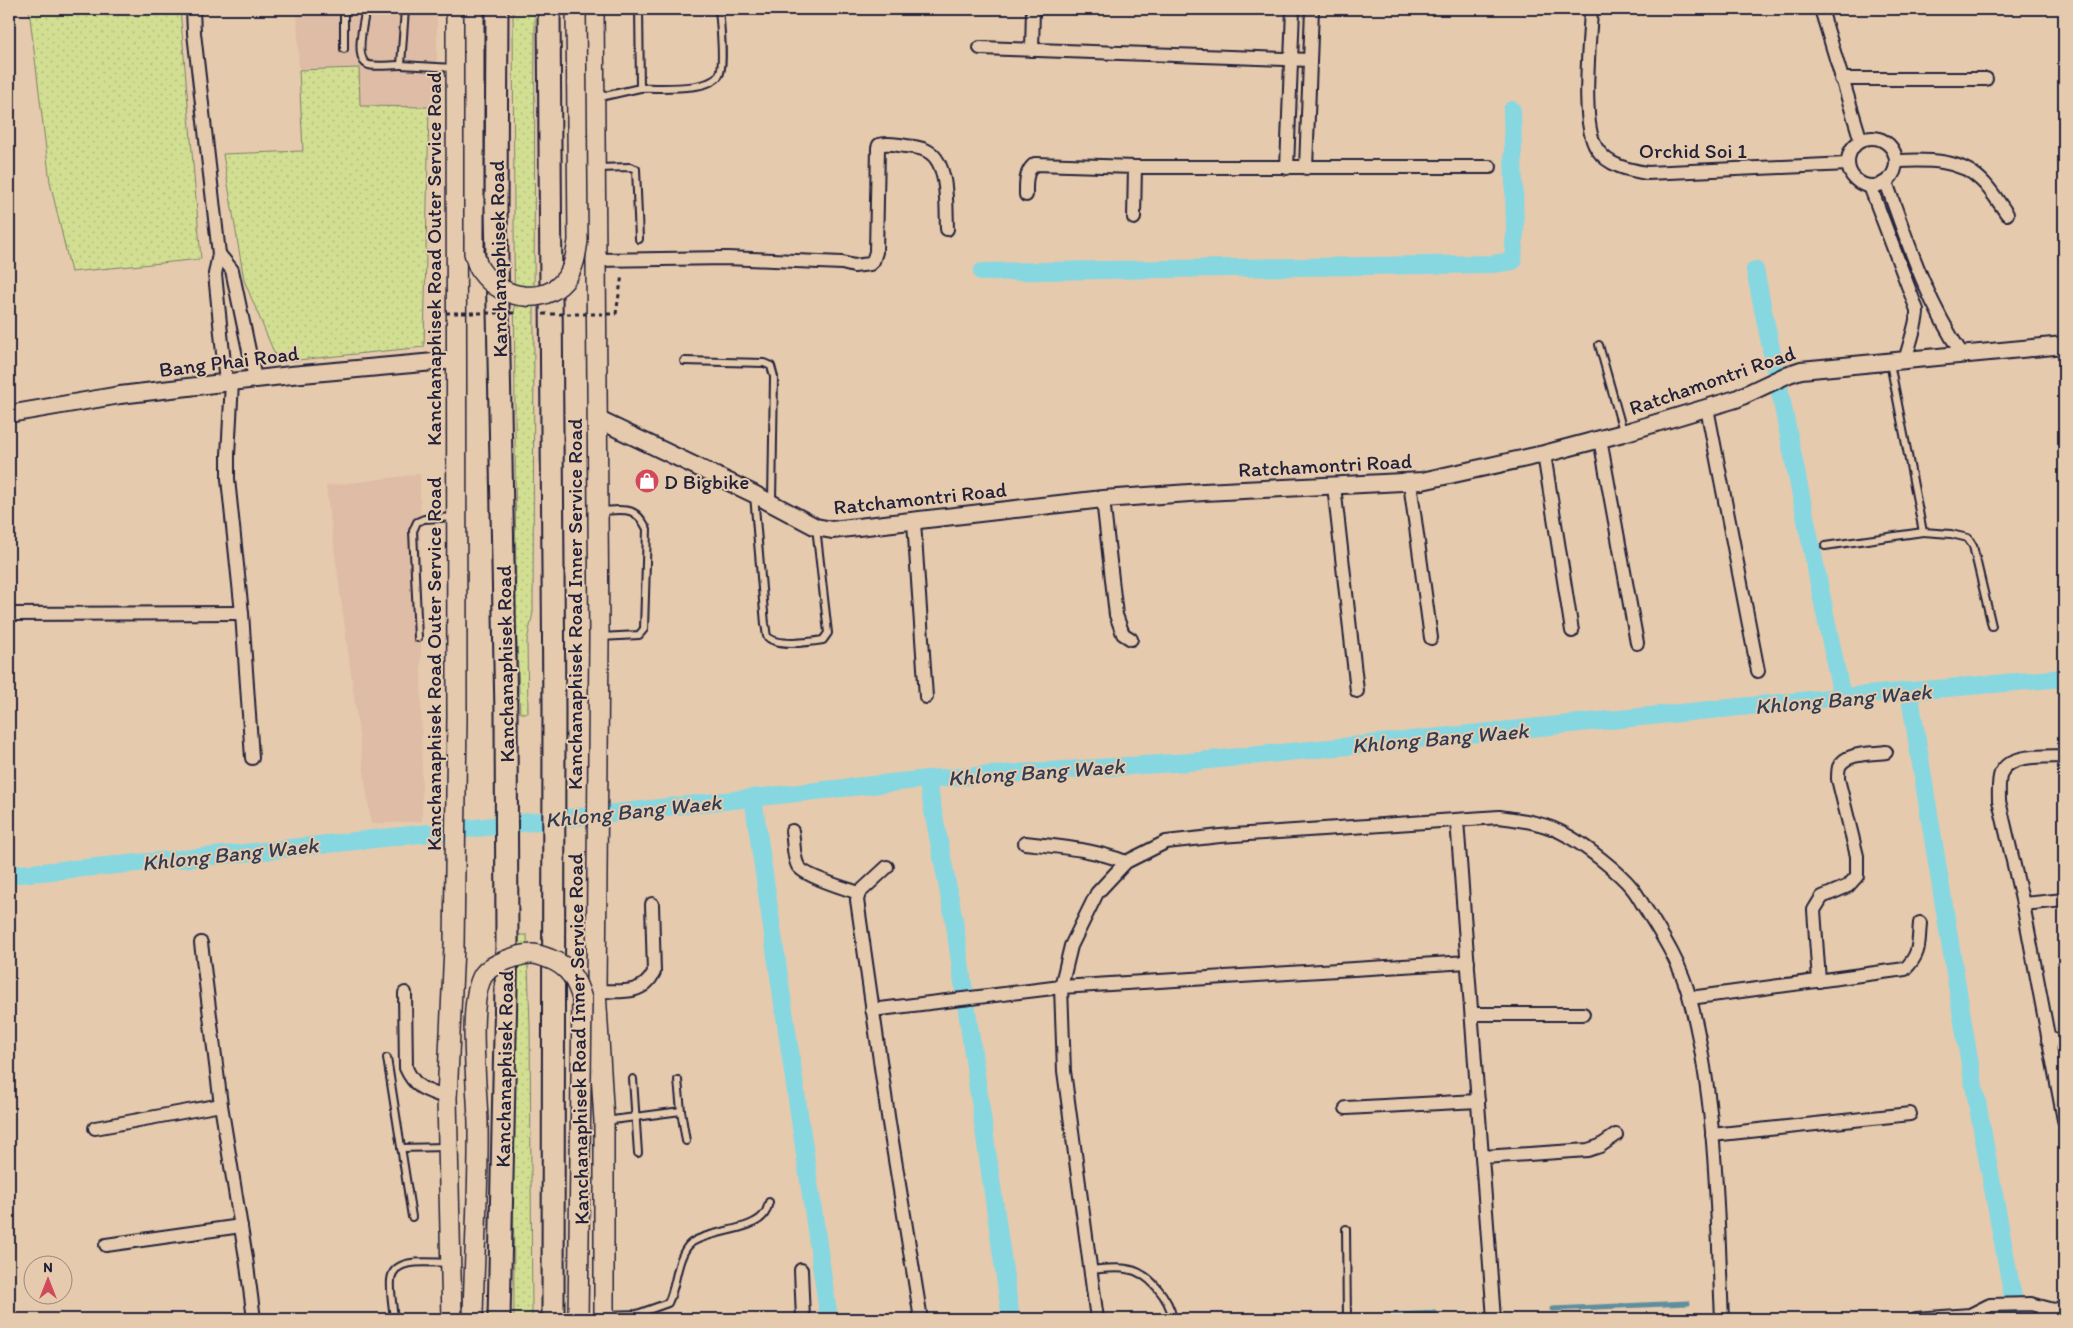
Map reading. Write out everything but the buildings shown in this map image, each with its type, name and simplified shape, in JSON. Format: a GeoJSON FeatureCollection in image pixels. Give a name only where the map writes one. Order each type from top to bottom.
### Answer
{"type":"FeatureCollection","features":[{"type":"Feature","properties":{"kind":"highway","name":"Kanchanaphisek Road"},"geometry":{"type":"LineString","coordinates":[[497,9],[496,208],[506,714],[507,940],[499,1319]]}},
{"type":"Feature","properties":{"kind":"highway"},"geometry":{"type":"LineString","coordinates":[[549,9],[554,710],[553,937],[555,1064],[553,1319]]}},
{"type":"Feature","properties":{"kind":"main road","name":"Kanchanaphisek Road Outer Service Road"},"geometry":{"type":"LineString","coordinates":[[452,1319],[447,1098],[454,946],[457,717],[456,9]]}},
{"type":"Feature","properties":{"kind":"main road"},"geometry":{"type":"LineString","coordinates":[[474,9],[474,253],[480,270],[494,285],[513,295],[531,297],[545,295],[559,286],[568,276],[575,262],[578,241],[576,9]]}},
{"type":"Feature","properties":{"kind":"main road","name":"Kanchanaphisek Road Inner Service Road"},"geometry":{"type":"LineString","coordinates":[[594,9],[599,637],[596,991],[604,1121],[604,1317]]}},
{"type":"Feature","properties":{"kind":"main road"},"geometry":{"type":"LineString","coordinates":[[472,1319],[478,1125],[474,1023],[476,997],[484,974],[506,960],[532,954],[551,960],[566,968],[578,983],[582,999],[578,1319]]}},
{"type":"Feature","properties":{"kind":"street"},"geometry":{"type":"LineString","coordinates":[[193,9],[219,254],[215,274],[229,382],[228,479],[242,613],[252,758]]}},
{"type":"Feature","properties":{"kind":"street"},"geometry":{"type":"LineString","coordinates":[[1032,50],[1033,9]]}},
{"type":"Feature","properties":{"kind":"street"},"geometry":{"type":"LineString","coordinates":[[1287,168],[1293,9]]}},
{"type":"Feature","properties":{"kind":"street"},"geometry":{"type":"LineString","coordinates":[[1306,168],[1312,9]]}},
{"type":"Feature","properties":{"kind":"street","name":"Orchid Soi 1"},"geometry":{"type":"LineString","coordinates":[[1591,9],[1588,104],[1592,137],[1597,150],[1612,163],[1626,170],[1647,173],[1848,164]]}},
{"type":"Feature","properties":{"kind":"street"},"geometry":{"type":"LineString","coordinates":[[1820,9],[1861,141]]}},
{"type":"Feature","properties":{"kind":"street"},"geometry":{"type":"LineString","coordinates":[[980,48],[1310,60]]}},
{"type":"Feature","properties":{"kind":"street"},"geometry":{"type":"LineString","coordinates":[[1841,79],[1986,78]]}},
{"type":"Feature","properties":{"kind":"street"},"geometry":{"type":"LineString","coordinates":[[1870,138],[1880,139],[1888,144],[1894,152],[1896,170],[1886,182],[1870,186],[1856,180],[1850,173],[1848,164],[1849,155],[1854,146],[1870,138]]}},
{"type":"Feature","properties":{"kind":"street"},"geometry":{"type":"LineString","coordinates":[[596,260],[727,258],[842,263],[854,266],[870,264],[876,252],[878,148],[879,145],[885,143],[922,148],[930,152],[938,160],[942,172],[947,229]]}},
{"type":"Feature","properties":{"kind":"street"},"geometry":{"type":"LineString","coordinates":[[1896,161],[1930,160],[1970,170],[1982,180],[2006,214]]}},
{"type":"Feature","properties":{"kind":"street"},"geometry":{"type":"LineString","coordinates":[[1026,195],[1027,175],[1031,166],[1035,164],[1135,167],[1490,167]]}},
{"type":"Feature","properties":{"kind":"street"},"geometry":{"type":"LineString","coordinates":[[1134,218],[1135,167]]}},
{"type":"Feature","properties":{"kind":"street"},"geometry":{"type":"LineString","coordinates":[[1886,182],[1916,265],[1939,318],[1962,354]]}},
{"type":"Feature","properties":{"kind":"street"},"geometry":{"type":"LineString","coordinates":[[1870,186],[1917,310],[1918,319],[1897,362]]}},
{"type":"Feature","properties":{"kind":"street"},"geometry":{"type":"LineString","coordinates":[[219,254],[232,270],[255,379]]}},
{"type":"Feature","properties":{"kind":"street"},"geometry":{"type":"LineString","coordinates":[[1918,319],[1939,318]]}},
{"type":"Feature","properties":{"kind":"street","name":"Ratchamontri Road"},"geometry":{"type":"LineString","coordinates":[[597,419],[754,494],[816,527],[832,530],[1103,499],[1204,492],[1410,483],[1544,454],[1623,433],[1736,399],[1789,374],[1812,368],[1897,362],[2064,345]]}},
{"type":"Feature","properties":{"kind":"street","name":"Bang Phai Road"},"geometry":{"type":"LineString","coordinates":[[9,414],[120,395],[255,379],[456,360]]}},
{"type":"Feature","properties":{"kind":"street"},"geometry":{"type":"LineString","coordinates":[[1707,408],[1758,671]]}},
{"type":"Feature","properties":{"kind":"street"},"geometry":{"type":"LineString","coordinates":[[1600,439],[1637,643]]}},
{"type":"Feature","properties":{"kind":"street"},"geometry":{"type":"LineString","coordinates":[[1544,454],[1572,631]]}},
{"type":"Feature","properties":{"kind":"street"},"geometry":{"type":"LineString","coordinates":[[1410,483],[1431,638]]}},
{"type":"Feature","properties":{"kind":"street"},"geometry":{"type":"LineString","coordinates":[[1334,486],[1357,691]]}},
{"type":"Feature","properties":{"kind":"street"},"geometry":{"type":"LineString","coordinates":[[1103,499],[1116,615],[1123,634],[1131,639]]}},
{"type":"Feature","properties":{"kind":"street"},"geometry":{"type":"LineString","coordinates":[[914,522],[926,697]]}},
{"type":"Feature","properties":{"kind":"street"},"geometry":{"type":"LineString","coordinates":[[9,614],[242,613]]}},
{"type":"Feature","properties":{"kind":"street"},"geometry":{"type":"LineString","coordinates":[[1819,982],[1814,910],[1822,897],[1848,886],[1857,876],[1856,856],[1838,779],[1839,767],[1844,760],[1852,757],[1886,752]]}},
{"type":"Feature","properties":{"kind":"street"},"geometry":{"type":"LineString","coordinates":[[2064,756],[2021,759],[2008,763],[2001,773],[1999,800],[2023,904],[2064,1120]]}},
{"type":"Feature","properties":{"kind":"street"},"geometry":{"type":"LineString","coordinates":[[1097,1319],[1064,1071],[1061,987],[1071,946],[1097,893],[1126,862],[1166,842],[1220,836],[1498,817],[1529,821],[1567,835],[1600,860],[1632,889],[1657,927],[1681,971],[1690,998],[1707,1088],[1712,1135],[1722,1319]]}},
{"type":"Feature","properties":{"kind":"street"},"geometry":{"type":"LineString","coordinates":[[1457,820],[1494,1319]]}},
{"type":"Feature","properties":{"kind":"street"},"geometry":{"type":"LineString","coordinates":[[792,831],[797,864],[801,870],[834,885],[859,893]]}},
{"type":"Feature","properties":{"kind":"street"},"geometry":{"type":"LineString","coordinates":[[1025,843],[1075,848],[1101,853],[1126,862]]}},
{"type":"Feature","properties":{"kind":"street"},"geometry":{"type":"LineString","coordinates":[[887,867],[859,893],[858,900],[872,1010],[920,1319]]}},
{"type":"Feature","properties":{"kind":"street"},"geometry":{"type":"LineString","coordinates":[[2023,904],[2064,900]]}},
{"type":"Feature","properties":{"kind":"street"},"geometry":{"type":"LineString","coordinates":[[596,991],[632,990],[642,988],[650,982],[654,972],[652,904]]}},
{"type":"Feature","properties":{"kind":"street"},"geometry":{"type":"LineString","coordinates":[[1690,998],[1905,969],[1914,960],[1917,953],[1920,923]]}},
{"type":"Feature","properties":{"kind":"street"},"geometry":{"type":"LineString","coordinates":[[201,943],[221,1105],[254,1319]]}},
{"type":"Feature","properties":{"kind":"street"},"geometry":{"type":"LineString","coordinates":[[872,1010],[1061,987],[1468,962]]}},
{"type":"Feature","properties":{"kind":"street"},"geometry":{"type":"LineString","coordinates":[[405,993],[406,1068],[412,1080],[420,1088],[447,1098]]}},
{"type":"Feature","properties":{"kind":"street"},"geometry":{"type":"LineString","coordinates":[[1472,1014],[1583,1014]]}},
{"type":"Feature","properties":{"kind":"street"},"geometry":{"type":"LineString","coordinates":[[2048,1040],[2064,1039]]}},
{"type":"Feature","properties":{"kind":"street"},"geometry":{"type":"LineString","coordinates":[[1346,1108],[1478,1101]]}},
{"type":"Feature","properties":{"kind":"street"},"geometry":{"type":"LineString","coordinates":[[95,1128],[221,1105]]}},
{"type":"Feature","properties":{"kind":"street"},"geometry":{"type":"LineString","coordinates":[[1712,1135],[1910,1114]]}},
{"type":"Feature","properties":{"kind":"street"},"geometry":{"type":"LineString","coordinates":[[1483,1157],[1588,1150],[1600,1146],[1616,1135]]}},
{"type":"Feature","properties":{"kind":"street"},"geometry":{"type":"LineString","coordinates":[[106,1245],[241,1226]]}},
{"type":"Feature","properties":{"kind":"street"},"geometry":{"type":"LineString","coordinates":[[800,1270],[803,1319]]}},
{"type":"Feature","properties":{"kind":"street"},"geometry":{"type":"LineString","coordinates":[[1916,1319],[1975,1317],[1990,1305],[2031,1304],[2059,1309]]}},
{"type":"Feature","properties":{"kind":"street"},"geometry":{"type":"LineString","coordinates":[[2038,1319],[2059,1309]]}},
{"type":"Feature","properties":{"kind":"lane"},"geometry":{"type":"LineString","coordinates":[[344,9],[344,49]]}},
{"type":"Feature","properties":{"kind":"lane"},"geometry":{"type":"LineString","coordinates":[[366,9],[361,41],[361,55],[364,62],[368,65],[456,68]]}},
{"type":"Feature","properties":{"kind":"lane"},"geometry":{"type":"LineString","coordinates":[[401,65],[405,9]]}},
{"type":"Feature","properties":{"kind":"lane"},"geometry":{"type":"LineString","coordinates":[[639,9],[640,88]]}},
{"type":"Feature","properties":{"kind":"lane"},"geometry":{"type":"LineString","coordinates":[[595,98],[640,88],[693,86],[709,82],[719,75],[722,65],[719,9]]}},
{"type":"Feature","properties":{"kind":"lane"},"geometry":{"type":"LineString","coordinates":[[595,168],[630,167],[636,169],[639,238]]}},
{"type":"Feature","properties":{"kind":"lane"},"geometry":{"type":"LineString","coordinates":[[1599,345],[1623,433]]}},
{"type":"Feature","properties":{"kind":"lane"},"geometry":{"type":"LineString","coordinates":[[684,361],[764,363],[771,366],[774,377],[772,503]]}},
{"type":"Feature","properties":{"kind":"lane"},"geometry":{"type":"LineString","coordinates":[[1897,362],[1923,532]]}},
{"type":"Feature","properties":{"kind":"lane"},"geometry":{"type":"LineString","coordinates":[[754,494],[765,624],[768,636],[776,642],[823,640],[828,633],[816,527]]}},
{"type":"Feature","properties":{"kind":"lane"},"geometry":{"type":"LineString","coordinates":[[598,511],[628,510],[642,519],[647,529],[644,629],[639,635],[599,637]]}},
{"type":"Feature","properties":{"kind":"lane"},"geometry":{"type":"LineString","coordinates":[[418,638],[413,531],[417,522],[424,519],[456,516]]}},
{"type":"Feature","properties":{"kind":"lane"},"geometry":{"type":"LineString","coordinates":[[1825,546],[1923,532],[1951,534],[1968,538],[1973,546],[1992,626]]}},
{"type":"Feature","properties":{"kind":"lane"},"geometry":{"type":"LineString","coordinates":[[388,1058],[412,1217]]}},
{"type":"Feature","properties":{"kind":"lane"},"geometry":{"type":"LineString","coordinates":[[633,1079],[638,1153]]}},
{"type":"Feature","properties":{"kind":"lane"},"geometry":{"type":"LineString","coordinates":[[678,1080],[686,1141]]}},
{"type":"Feature","properties":{"kind":"lane"},"geometry":{"type":"LineString","coordinates":[[604,1121],[681,1111]]}},
{"type":"Feature","properties":{"kind":"lane"},"geometry":{"type":"LineString","coordinates":[[401,1148],[448,1147]]}},
{"type":"Feature","properties":{"kind":"lane"},"geometry":{"type":"LineString","coordinates":[[604,1317],[637,1314],[668,1303],[674,1292],[680,1262],[691,1244],[704,1236],[740,1228],[755,1221],[765,1214],[769,1202]]}},
{"type":"Feature","properties":{"kind":"lane"},"geometry":{"type":"LineString","coordinates":[[1346,1229],[1347,1319]]}},
{"type":"Feature","properties":{"kind":"lane"},"geometry":{"type":"LineString","coordinates":[[394,1319],[391,1278],[395,1269],[406,1263],[450,1262]]}},
{"type":"Feature","properties":{"kind":"lane"},"geometry":{"type":"LineString","coordinates":[[1091,1270],[1126,1268],[1136,1271],[1156,1287],[1166,1300],[1173,1319]]}},
{"type":"Feature","properties":{"kind":"path"},"geometry":{"type":"LineString","coordinates":[[616,314],[622,276]]}},
{"type":"Feature","properties":{"kind":"path"},"geometry":{"type":"LineString","coordinates":[[432,339],[438,313]]}},
{"type":"Feature","properties":{"kind":"shaded area"},"geometry":{"type":"Polygon","coordinates":[[[297,9],[437,9],[437,104],[429,107],[360,106],[358,68],[299,70],[297,9]]]}},
{"type":"Feature","properties":{"kind":"shaded area"},"geometry":{"type":"Polygon","coordinates":[[[420,474],[422,821],[371,824],[326,486],[420,474]]]}},
{"type":"Feature","properties":{"kind":"green space"},"geometry":{"type":"Polygon","coordinates":[[[29,9],[180,9],[201,259],[71,272],[50,182],[29,9]]]}},
{"type":"Feature","properties":{"kind":"green space"},"geometry":{"type":"Polygon","coordinates":[[[513,9],[535,9],[533,612],[527,641],[528,713],[520,713],[516,624],[513,9]]]}},
{"type":"Feature","properties":{"kind":"green space"},"geometry":{"type":"Polygon","coordinates":[[[359,68],[360,106],[429,107],[424,347],[278,362],[244,280],[223,154],[303,151],[299,70],[359,68]]]}},
{"type":"Feature","properties":{"kind":"green space"},"geometry":{"type":"Polygon","coordinates":[[[520,935],[527,935],[530,1026],[532,1319],[514,1319],[513,982],[520,935]]]}},
{"type":"Feature","properties":{"kind":"waterway"},"geometry":{"type":"LineString","coordinates":[[982,272],[1492,264],[1513,261],[1515,229],[1512,110]]}},
{"type":"Feature","properties":{"kind":"waterway"},"geometry":{"type":"LineString","coordinates":[[1755,270],[1842,697]]}},
{"type":"Feature","properties":{"kind":"waterway","name":"Khlong Bang Waek"},"geometry":{"type":"LineString","coordinates":[[9,875],[245,853],[927,779],[1189,762],[1830,698],[2064,678]]}},
{"type":"Feature","properties":{"kind":"waterway"},"geometry":{"type":"LineString","coordinates":[[1909,691],[1968,1053],[2017,1319]]}},
{"type":"Feature","properties":{"kind":"waterway"},"geometry":{"type":"LineString","coordinates":[[927,779],[954,920],[1011,1319]]}},
{"type":"Feature","properties":{"kind":"waterway"},"geometry":{"type":"LineString","coordinates":[[753,798],[829,1319]]}},
{"type":"Feature","properties":{"kind":"waterway"},"geometry":{"type":"LineString","coordinates":[[1552,1309],[1688,1303]]}},
{"type":"Feature","properties":{"kind":"waterway"},"geometry":{"type":"LineString","coordinates":[[1362,1317],[1435,1313]]}},
{"type":"Feature","properties":{"kind":"place","name":"D Bigbike"},"geometry":{"type":"Point","coordinates":[647,481]}}]}
